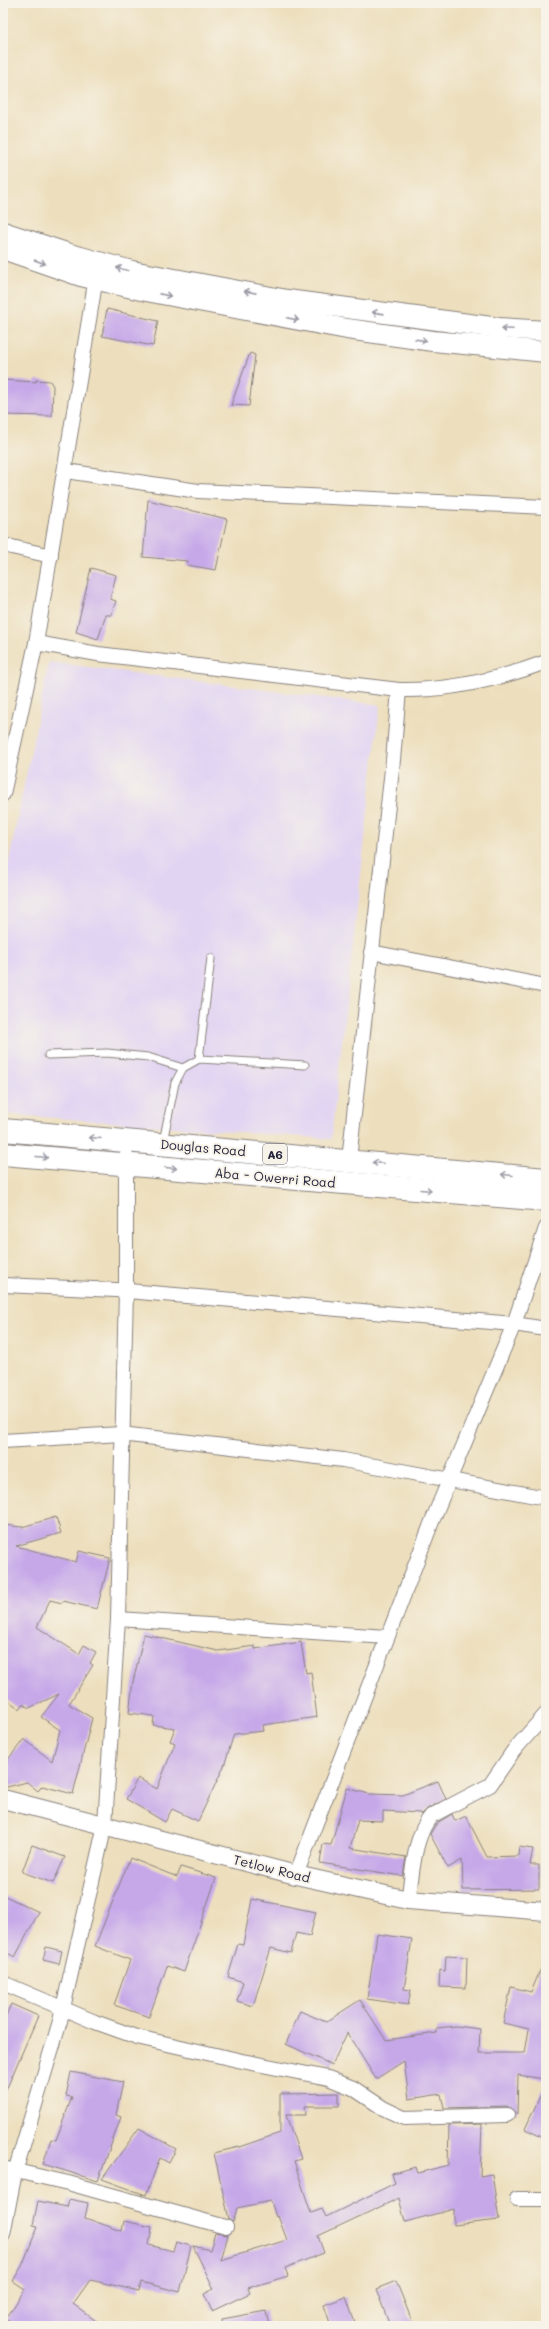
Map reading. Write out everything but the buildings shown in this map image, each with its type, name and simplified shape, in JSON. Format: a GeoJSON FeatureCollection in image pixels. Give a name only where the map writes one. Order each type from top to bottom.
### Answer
{"type":"FeatureCollection","features":[{"type":"Feature","properties":{"kind":"highway","name":"Douglas Road"},"geometry":{"type":"LineString","coordinates":[[3,1130],[128,1140],[546,1179]]}},
{"type":"Feature","properties":{"kind":"highway","name":"Aba - Owerri Road"},"geometry":{"type":"LineString","coordinates":[[3,1154],[546,1200]]}},
{"type":"Feature","properties":{"kind":"main road"},"geometry":{"type":"LineString","coordinates":[[3,232],[97,271],[132,271],[287,300],[463,324],[546,331]]}},
{"type":"Feature","properties":{"kind":"main road"},"geometry":{"type":"LineString","coordinates":[[3,249],[346,329],[433,341],[546,352]]}},
{"type":"Feature","properties":{"kind":"street"},"geometry":{"type":"LineString","coordinates":[[3,794],[36,643],[66,471],[97,271]]}},
{"type":"Feature","properties":{"kind":"street"},"geometry":{"type":"LineString","coordinates":[[66,471],[198,491],[546,506]]}},
{"type":"Feature","properties":{"kind":"street"},"geometry":{"type":"LineString","coordinates":[[3,545],[51,556]]}},
{"type":"Feature","properties":{"kind":"street"},"geometry":{"type":"LineString","coordinates":[[36,643],[98,654],[399,690],[426,691],[480,681],[546,662]]}},
{"type":"Feature","properties":{"kind":"street"},"geometry":{"type":"LineString","coordinates":[[349,1160],[371,952],[394,760],[399,690]]}},
{"type":"Feature","properties":{"kind":"street"},"geometry":{"type":"LineString","coordinates":[[371,952],[546,986]]}},
{"type":"Feature","properties":{"kind":"street"},"geometry":{"type":"LineString","coordinates":[[3,2234],[9,2170],[63,2008],[105,1825],[118,1619],[121,1434],[126,1291],[126,1164],[128,1140]]}},
{"type":"Feature","properties":{"kind":"street"},"geometry":{"type":"LineString","coordinates":[[296,1875],[387,1637],[514,1324],[546,1228]]}},
{"type":"Feature","properties":{"kind":"street"},"geometry":{"type":"LineString","coordinates":[[3,1286],[126,1291],[514,1324],[546,1329]]}},
{"type":"Feature","properties":{"kind":"street"},"geometry":{"type":"LineString","coordinates":[[3,1441],[121,1434],[343,1460],[546,1498]]}},
{"type":"Feature","properties":{"kind":"street"},"geometry":{"type":"LineString","coordinates":[[118,1619],[387,1637]]}},
{"type":"Feature","properties":{"kind":"street"},"geometry":{"type":"LineString","coordinates":[[408,1900],[418,1842],[424,1825],[431,1816],[490,1785],[514,1750],[546,1714]]}},
{"type":"Feature","properties":{"kind":"street","name":"Tetlow Road"},"geometry":{"type":"LineString","coordinates":[[3,1799],[296,1875],[408,1900],[546,1911]]}},
{"type":"Feature","properties":{"kind":"street"},"geometry":{"type":"LineString","coordinates":[[3,1983],[137,2037],[242,2061],[328,2078],[353,2088],[383,2108],[404,2118],[508,2115]]}},
{"type":"Feature","properties":{"kind":"street"},"geometry":{"type":"LineString","coordinates":[[9,2170],[68,2184],[226,2227]]}},
{"type":"Feature","properties":{"kind":"street"},"geometry":{"type":"LineString","coordinates":[[517,2199],[546,2199]]}},
{"type":"Feature","properties":{"kind":"lane"},"geometry":{"type":"LineString","coordinates":[[199,1059],[211,958]]}},
{"type":"Feature","properties":{"kind":"lane"},"geometry":{"type":"LineString","coordinates":[[48,1055],[107,1053],[148,1058],[183,1068]]}},
{"type":"Feature","properties":{"kind":"lane"},"geometry":{"type":"LineString","coordinates":[[163,1144],[175,1083],[183,1068],[199,1059],[305,1065]]}},
{"type":"Feature","properties":{"kind":"shaded area"},"geometry":{"type":"Polygon","coordinates":[[[49,662],[380,705],[331,1139],[3,1114],[3,890],[49,662]]]}}]}
